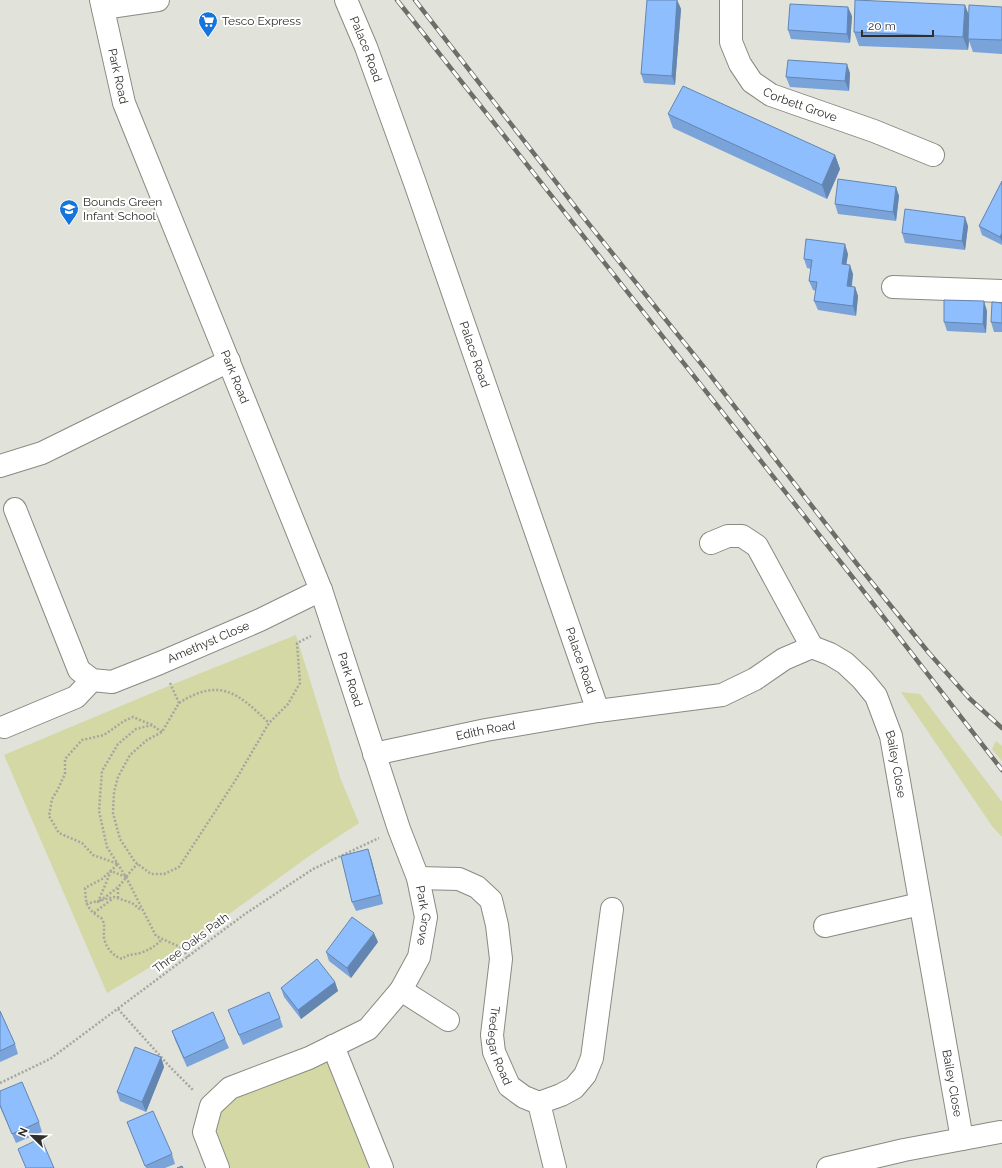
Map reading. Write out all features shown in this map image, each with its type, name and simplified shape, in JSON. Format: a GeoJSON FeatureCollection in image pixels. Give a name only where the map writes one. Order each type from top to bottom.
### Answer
{"type":"FeatureCollection","features":[{"type":"Feature","properties":{"kind":"street"},"geometry":{"type":"LineString","coordinates":[[102,4],[158,0]]}},
{"type":"Feature","properties":{"kind":"street","name":"Palace Road"},"geometry":{"type":"LineString","coordinates":[[346,0],[366,47],[415,183],[598,711]]}},
{"type":"Feature","properties":{"kind":"street","name":"Corbett Grove"},"geometry":{"type":"LineString","coordinates":[[731,0],[731,42],[740,64],[752,82],[771,95],[874,131],[933,155]]}},
{"type":"Feature","properties":{"kind":"street","name":"Park Road"},"geometry":{"type":"LineString","coordinates":[[102,4],[124,103],[195,281],[229,361],[256,433],[321,590],[374,754]]}},
{"type":"Feature","properties":{"kind":"street"},"geometry":{"type":"LineString","coordinates":[[893,288],[1002,291]]}},
{"type":"Feature","properties":{"kind":"street"},"geometry":{"type":"LineString","coordinates":[[0,466],[42,453],[229,361]]}},
{"type":"Feature","properties":{"kind":"street"},"geometry":{"type":"LineString","coordinates":[[4,727],[76,697],[92,680],[79,670],[15,509]]}},
{"type":"Feature","properties":{"kind":"street"},"geometry":{"type":"LineString","coordinates":[[598,711],[722,695],[755,679],[784,659],[812,647],[757,546],[742,536],[728,536],[711,543]]}},
{"type":"Feature","properties":{"kind":"street","name":"Amethyst Close"},"geometry":{"type":"LineString","coordinates":[[92,680],[112,682],[260,620],[321,590]]}},
{"type":"Feature","properties":{"kind":"street","name":"Bailey Close"},"geometry":{"type":"LineString","coordinates":[[812,647],[830,654],[845,663],[862,679],[876,696],[891,736],[962,1139]]}},
{"type":"Feature","properties":{"kind":"street","name":"Edith Road"},"geometry":{"type":"LineString","coordinates":[[374,754],[486,730],[598,711]]}},
{"type":"Feature","properties":{"kind":"street","name":"Park Grove"},"geometry":{"type":"LineString","coordinates":[[211,1106],[230,1088],[309,1058],[368,1029],[401,990],[419,957],[426,917],[418,878],[399,829],[374,754]]}},
{"type":"Feature","properties":{"kind":"street","name":"Tredegar Road"},"geometry":{"type":"LineString","coordinates":[[418,878],[459,879],[477,887],[491,900],[497,926],[501,959],[492,1035],[494,1052],[509,1086],[524,1097],[539,1102]]}},
{"type":"Feature","properties":{"kind":"street"},"geometry":{"type":"LineString","coordinates":[[825,926],[920,904]]}},
{"type":"Feature","properties":{"kind":"street"},"geometry":{"type":"LineString","coordinates":[[555,1168],[539,1102],[561,1095],[574,1088],[585,1075],[592,1058],[612,909]]}},
{"type":"Feature","properties":{"kind":"street"},"geometry":{"type":"LineString","coordinates":[[401,990],[448,1020]]}},
{"type":"Feature","properties":{"kind":"street"},"geometry":{"type":"LineString","coordinates":[[332,1046],[382,1168]]}},
{"type":"Feature","properties":{"kind":"street"},"geometry":{"type":"LineString","coordinates":[[211,1106],[204,1132],[218,1168]]}},
{"type":"Feature","properties":{"kind":"street"},"geometry":{"type":"LineString","coordinates":[[828,1168],[904,1150],[1000,1132]]}},
{"type":"Feature","properties":{"kind":"path"},"geometry":{"type":"LineString","coordinates":[[269,722],[250,704],[234,694],[216,689],[195,694],[179,703],[162,732],[147,740],[130,755],[118,776],[114,792],[113,813],[120,839],[138,864],[151,874],[164,874],[179,867],[235,781],[269,722],[288,704],[300,683],[297,643],[333,624]]}},
{"type":"Feature","properties":{"kind":"path"},"geometry":{"type":"LineString","coordinates":[[160,663],[179,703]]}},
{"type":"Feature","properties":{"kind":"path"},"geometry":{"type":"LineString","coordinates":[[118,864],[93,855],[82,843],[59,833],[49,816],[52,799],[58,791],[65,774],[65,759],[82,740],[104,735],[124,721],[133,717],[152,725],[162,732]]}},
{"type":"Feature","properties":{"kind":"path"},"geometry":{"type":"LineString","coordinates":[[152,725],[136,729],[118,744],[102,771],[99,811],[107,847],[126,877],[156,936],[182,948],[188,957]]}},
{"type":"Feature","properties":{"kind":"path","name":"Three Oaks Path"},"geometry":{"type":"LineString","coordinates":[[0,1083],[50,1059],[245,914],[313,869],[399,829]]}},
{"type":"Feature","properties":{"kind":"path"},"geometry":{"type":"LineString","coordinates":[[118,864],[102,879],[85,888],[86,904],[94,913],[102,918],[104,938],[108,948],[115,957],[122,959],[127,955],[140,953],[154,947],[162,939]]}},
{"type":"Feature","properties":{"kind":"path"},"geometry":{"type":"LineString","coordinates":[[98,902],[118,887],[132,869],[138,864]]}},
{"type":"Feature","properties":{"kind":"path"},"geometry":{"type":"LineString","coordinates":[[111,871],[126,877]]}},
{"type":"Feature","properties":{"kind":"path"},"geometry":{"type":"LineString","coordinates":[[98,902],[111,871]]}},
{"type":"Feature","properties":{"kind":"path"},"geometry":{"type":"LineString","coordinates":[[118,887],[118,898]]}},
{"type":"Feature","properties":{"kind":"path"},"geometry":{"type":"LineString","coordinates":[[86,904],[114,897],[132,903],[141,910]]}},
{"type":"Feature","properties":{"kind":"path"},"geometry":{"type":"LineString","coordinates":[[94,913],[114,897]]}},
{"type":"Feature","properties":{"kind":"path"},"geometry":{"type":"LineString","coordinates":[[118,1009],[171,1068],[211,1106]]}},
{"type":"Feature","properties":{"kind":"green space"},"geometry":{"type":"Polygon","coordinates":[[[296,635],[341,780],[359,823],[312,854],[182,948],[107,993],[4,755],[171,685],[296,635]]]}},
{"type":"Feature","properties":{"kind":"green space"},"geometry":{"type":"Polygon","coordinates":[[[901,692],[920,694],[1002,802],[1002,837],[992,826],[901,692]]]}},
{"type":"Feature","properties":{"kind":"green space"},"geometry":{"type":"Polygon","coordinates":[[[996,741],[1002,746],[1002,761],[992,749],[996,741]]]}},
{"type":"Feature","properties":{"kind":"green space"},"geometry":{"type":"Polygon","coordinates":[[[327,1055],[373,1168],[226,1168],[211,1135],[220,1110],[234,1092],[327,1055]]]}},
{"type":"Feature","properties":{"kind":"building"},"geometry":{"type":"Polygon","coordinates":[[[647,0],[677,0],[672,76],[641,74],[647,0]]]}},
{"type":"Feature","properties":{"kind":"building"},"geometry":{"type":"Polygon","coordinates":[[[855,0],[965,5],[963,37],[854,32],[855,0]]]}},
{"type":"Feature","properties":{"kind":"building"},"geometry":{"type":"Polygon","coordinates":[[[790,4],[848,7],[847,34],[788,30],[790,4]]]}},
{"type":"Feature","properties":{"kind":"building"},"geometry":{"type":"Polygon","coordinates":[[[969,5],[1002,7],[1002,40],[968,39],[969,5]]]}},
{"type":"Feature","properties":{"kind":"building"},"geometry":{"type":"Polygon","coordinates":[[[788,60],[847,64],[845,81],[786,77],[788,60]]]}},
{"type":"Feature","properties":{"kind":"building"},"geometry":{"type":"Polygon","coordinates":[[[683,86],[835,155],[822,185],[668,114],[683,86]]]}},
{"type":"Feature","properties":{"kind":"building"},"geometry":{"type":"Polygon","coordinates":[[[838,179],[896,187],[893,212],[835,204],[838,179]]]}},
{"type":"Feature","properties":{"kind":"building"},"geometry":{"type":"Polygon","coordinates":[[[1002,181],[1002,233],[1000,237],[979,226],[1002,181]]]}},
{"type":"Feature","properties":{"kind":"building"},"geometry":{"type":"Polygon","coordinates":[[[905,209],[965,217],[962,241],[902,233],[905,209]]]}},
{"type":"Feature","properties":{"kind":"building"},"geometry":{"type":"Polygon","coordinates":[[[806,239],[845,244],[842,264],[850,265],[847,286],[855,287],[853,306],[814,301],[817,282],[809,281],[812,260],[804,259],[806,239]]]}},
{"type":"Feature","properties":{"kind":"building"},"geometry":{"type":"Polygon","coordinates":[[[944,300],[984,301],[983,324],[944,322],[944,300]]]}},
{"type":"Feature","properties":{"kind":"building"},"geometry":{"type":"Polygon","coordinates":[[[992,302],[1002,303],[1002,323],[991,322],[992,302]]]}},
{"type":"Feature","properties":{"kind":"building"},"geometry":{"type":"Polygon","coordinates":[[[368,849],[380,895],[352,902],[341,856],[368,849]]]}},
{"type":"Feature","properties":{"kind":"building"},"geometry":{"type":"Polygon","coordinates":[[[352,917],[374,933],[347,968],[326,952],[352,917]]]}},
{"type":"Feature","properties":{"kind":"building"},"geometry":{"type":"Polygon","coordinates":[[[317,959],[335,982],[298,1010],[281,988],[317,959]]]}},
{"type":"Feature","properties":{"kind":"building"},"geometry":{"type":"Polygon","coordinates":[[[269,992],[280,1018],[239,1035],[228,1010],[269,992]]]}},
{"type":"Feature","properties":{"kind":"building"},"geometry":{"type":"Polygon","coordinates":[[[0,1011],[15,1044],[0,1051],[0,1011]]]}},
{"type":"Feature","properties":{"kind":"building"},"geometry":{"type":"Polygon","coordinates":[[[213,1012],[225,1039],[184,1058],[172,1031],[213,1012]]]}},
{"type":"Feature","properties":{"kind":"building"},"geometry":{"type":"Polygon","coordinates":[[[135,1047],[161,1057],[142,1102],[117,1092],[135,1047]]]}},
{"type":"Feature","properties":{"kind":"building"},"geometry":{"type":"Polygon","coordinates":[[[22,1082],[39,1122],[12,1134],[0,1105],[0,1091],[22,1082]]]}},
{"type":"Feature","properties":{"kind":"building"},"geometry":{"type":"Polygon","coordinates":[[[153,1111],[172,1154],[145,1166],[127,1122],[153,1111]]]}},
{"type":"Feature","properties":{"kind":"building"},"geometry":{"type":"Polygon","coordinates":[[[41,1138],[54,1168],[26,1168],[18,1149],[41,1138]]]}},
{"type":"Feature","properties":{"kind":"railway"},"geometry":{"type":"LineString","coordinates":[[397,0],[854,579],[1002,770]]}},
{"type":"Feature","properties":{"kind":"railway"},"geometry":{"type":"LineString","coordinates":[[415,0],[580,213],[707,371],[857,564],[929,653],[969,698],[1002,728]]}},
{"type":"Feature","properties":{"kind":"place","name":"Tesco Express"},"geometry":{"type":"Point","coordinates":[208,38]}},
{"type":"Feature","properties":{"kind":"place","name":"Bounds Green Infant School"},"geometry":{"type":"Point","coordinates":[69,226]}}]}
